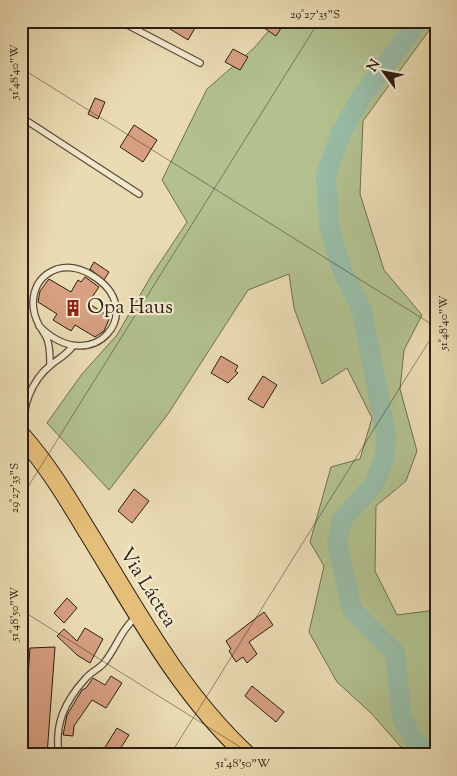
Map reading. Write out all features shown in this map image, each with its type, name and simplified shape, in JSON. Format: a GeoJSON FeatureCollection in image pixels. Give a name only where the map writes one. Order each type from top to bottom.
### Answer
{"type":"FeatureCollection","features":[{"type":"Feature","properties":{"kind":"main road","name":"Via Láctea"},"geometry":{"type":"LineString","coordinates":[[22,436],[49,467],[172,668],[201,708],[247,755]]}},
{"type":"Feature","properties":{"kind":"lane"},"geometry":{"type":"LineString","coordinates":[[120,21],[200,63]]}},
{"type":"Feature","properties":{"kind":"lane"},"geometry":{"type":"LineString","coordinates":[[21,117],[139,194]]}},
{"type":"Feature","properties":{"kind":"lane"},"geometry":{"type":"LineString","coordinates":[[39,326],[60,342],[73,346],[98,342],[108,334],[114,324],[117,312],[115,300],[109,288],[100,280],[76,267],[63,268],[51,272],[42,279],[35,289],[32,301],[39,326],[48,340],[50,365]]}},
{"type":"Feature","properties":{"kind":"lane"},"geometry":{"type":"LineString","coordinates":[[22,436],[24,396],[50,365],[67,354],[73,346]]}},
{"type":"Feature","properties":{"kind":"lane"},"geometry":{"type":"LineString","coordinates":[[59,755],[57,729],[63,708],[87,676],[103,664],[125,627],[139,615]]}},
{"type":"Feature","properties":{"kind":"green space"},"geometry":{"type":"Polygon","coordinates":[[[277,21],[436,21],[363,121],[360,194],[384,270],[422,315],[404,350],[400,389],[417,451],[406,481],[376,506],[375,571],[397,615],[436,610],[436,755],[408,755],[371,713],[337,682],[309,632],[324,566],[310,542],[331,467],[360,459],[372,418],[347,368],[322,384],[294,308],[289,274],[248,290],[168,414],[109,490],[47,423],[82,374],[117,335],[151,276],[187,222],[162,180],[207,89],[254,48],[277,21]]]}},
{"type":"Feature","properties":{"kind":"building"},"geometry":{"type":"Polygon","coordinates":[[[175,21],[199,21],[188,40],[170,29],[175,21]]]}},
{"type":"Feature","properties":{"kind":"building"},"geometry":{"type":"Polygon","coordinates":[[[254,21],[276,21],[283,25],[276,36],[254,21]]]}},
{"type":"Feature","properties":{"kind":"building"},"geometry":{"type":"Polygon","coordinates":[[[233,49],[248,57],[240,70],[225,62],[233,49]]]}},
{"type":"Feature","properties":{"kind":"building"},"geometry":{"type":"Polygon","coordinates":[[[95,98],[105,102],[98,119],[88,114],[95,98]]]}},
{"type":"Feature","properties":{"kind":"building"},"geometry":{"type":"Polygon","coordinates":[[[134,125],[157,140],[143,162],[120,147],[134,125]]]}},
{"type":"Feature","properties":{"kind":"building"},"geometry":{"type":"Polygon","coordinates":[[[94,262],[109,272],[104,280],[90,269],[94,262]]]}},
{"type":"Feature","properties":{"kind":"building","name":"Opa Haus"},"geometry":{"type":"Polygon","coordinates":[[[85,277],[99,287],[88,303],[110,317],[104,331],[95,337],[75,325],[71,331],[53,320],[57,314],[38,302],[40,291],[49,279],[71,292],[78,280],[81,282],[85,277]]]}},
{"type":"Feature","properties":{"kind":"building"},"geometry":{"type":"Polygon","coordinates":[[[221,356],[238,366],[235,371],[238,373],[228,383],[211,373],[221,356]]]}},
{"type":"Feature","properties":{"kind":"building"},"geometry":{"type":"Polygon","coordinates":[[[263,376],[277,385],[263,408],[248,399],[263,376]]]}},
{"type":"Feature","properties":{"kind":"building"},"geometry":{"type":"Polygon","coordinates":[[[134,489],[149,501],[132,523],[118,511],[134,489]]]}},
{"type":"Feature","properties":{"kind":"building"},"geometry":{"type":"Polygon","coordinates":[[[67,598],[77,608],[64,623],[54,613],[67,598]]]}},
{"type":"Feature","properties":{"kind":"building"},"geometry":{"type":"Polygon","coordinates":[[[264,612],[273,625],[249,642],[257,654],[247,663],[243,657],[236,662],[229,651],[231,649],[226,641],[264,612]]]}},
{"type":"Feature","properties":{"kind":"building"},"geometry":{"type":"Polygon","coordinates":[[[85,628],[103,639],[90,663],[77,655],[57,636],[64,629],[77,641],[85,628]]]}},
{"type":"Feature","properties":{"kind":"building"},"geometry":{"type":"Polygon","coordinates":[[[55,647],[47,755],[22,755],[30,648],[55,647]]]}},
{"type":"Feature","properties":{"kind":"building"},"geometry":{"type":"Polygon","coordinates":[[[111,676],[122,683],[106,708],[92,700],[74,726],[73,736],[63,735],[67,715],[82,690],[86,688],[93,678],[105,685],[111,676]]]}},
{"type":"Feature","properties":{"kind":"building"},"geometry":{"type":"Polygon","coordinates":[[[252,686],[284,712],[276,722],[245,696],[252,686]]]}},
{"type":"Feature","properties":{"kind":"building"},"geometry":{"type":"Polygon","coordinates":[[[117,728],[129,735],[120,749],[130,755],[100,755],[117,728]]]}},
{"type":"Feature","properties":{"kind":"waterway"},"geometry":{"type":"LineString","coordinates":[[416,21],[411,31],[360,99],[341,133],[326,175],[329,226],[342,270],[362,311],[386,435],[385,456],[374,484],[342,520],[337,542],[352,610],[395,653],[402,719],[416,743],[434,755]]}},
{"type":"Feature","properties":{"kind":"place","name":"Opa Haus"},"geometry":{"type":"Point","coordinates":[73,308]}}]}
